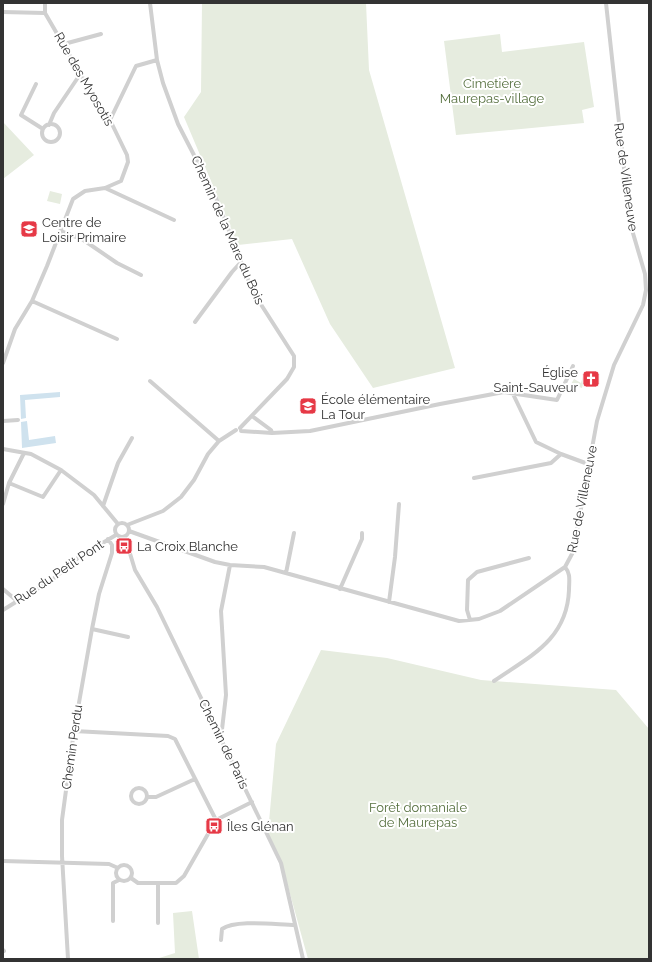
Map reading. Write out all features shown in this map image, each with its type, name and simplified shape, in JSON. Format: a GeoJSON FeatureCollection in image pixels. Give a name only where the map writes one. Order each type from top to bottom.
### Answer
{"type":"FeatureCollection","features":[{"type":"Feature","properties":{"kind":"street"},"geometry":{"type":"LineString","coordinates":[[3,12],[45,13],[45,3]]}},
{"type":"Feature","properties":{"kind":"street","name":"Chemin de la Mare du Bois"},"geometry":{"type":"LineString","coordinates":[[127,525],[163,511],[180,497],[194,480],[208,454],[219,442],[239,430],[286,379],[294,367],[294,356],[253,292],[216,198],[178,124],[163,83],[157,60],[150,3]]}},
{"type":"Feature","properties":{"kind":"street","name":"Rue de Villeneuve"},"geometry":{"type":"LineString","coordinates":[[129,531],[214,562],[230,565],[264,567],[459,621],[490,616],[500,611],[565,567],[573,552],[577,536],[588,464],[597,421],[612,370],[643,305],[646,290],[645,274],[630,223],[606,3]]}},
{"type":"Feature","properties":{"kind":"street","name":"Rue des Myosotis"},"geometry":{"type":"LineString","coordinates":[[45,13],[81,72],[106,118],[110,120],[127,155],[126,168],[121,181],[105,188]]}},
{"type":"Feature","properties":{"kind":"street"},"geometry":{"type":"LineString","coordinates":[[64,44],[101,34]]}},
{"type":"Feature","properties":{"kind":"street"},"geometry":{"type":"LineString","coordinates":[[110,120],[136,66],[157,60]]}},
{"type":"Feature","properties":{"kind":"street"},"geometry":{"type":"LineString","coordinates":[[43,129],[49,125],[54,113],[81,72]]}},
{"type":"Feature","properties":{"kind":"street"},"geometry":{"type":"LineString","coordinates":[[36,84],[21,115],[43,129]]}},
{"type":"Feature","properties":{"kind":"street"},"geometry":{"type":"LineString","coordinates":[[43,129],[43,135],[46,140],[51,142],[57,140],[60,135],[59,129],[55,125],[49,125]]}},
{"type":"Feature","properties":{"kind":"street"},"geometry":{"type":"LineString","coordinates":[[3,363],[15,329],[32,301],[73,199],[85,191],[105,188],[174,220]]}},
{"type":"Feature","properties":{"kind":"street"},"geometry":{"type":"LineString","coordinates":[[60,231],[82,239],[117,263],[141,275]]}},
{"type":"Feature","properties":{"kind":"street"},"geometry":{"type":"LineString","coordinates":[[195,322],[241,262]]}},
{"type":"Feature","properties":{"kind":"street"},"geometry":{"type":"LineString","coordinates":[[32,301],[117,339]]}},
{"type":"Feature","properties":{"kind":"street"},"geometry":{"type":"LineString","coordinates":[[643,305],[649,308]]}},
{"type":"Feature","properties":{"kind":"street"},"geometry":{"type":"LineString","coordinates":[[239,430],[272,433],[310,431],[504,392],[557,400],[573,366]]}},
{"type":"Feature","properties":{"kind":"street"},"geometry":{"type":"LineString","coordinates":[[150,381],[219,442]]}},
{"type":"Feature","properties":{"kind":"street"},"geometry":{"type":"LineString","coordinates":[[513,394],[536,442],[561,454],[588,464]]}},
{"type":"Feature","properties":{"kind":"street"},"geometry":{"type":"LineString","coordinates":[[252,416],[271,430],[272,433]]}},
{"type":"Feature","properties":{"kind":"street"},"geometry":{"type":"LineString","coordinates":[[3,420],[18,420]]}},
{"type":"Feature","properties":{"kind":"street"},"geometry":{"type":"LineString","coordinates":[[104,506],[118,463],[132,438]]}},
{"type":"Feature","properties":{"kind":"street"},"geometry":{"type":"LineString","coordinates":[[3,449],[30,454],[61,470],[76,480],[104,506],[118,524]]}},
{"type":"Feature","properties":{"kind":"street"},"geometry":{"type":"LineString","coordinates":[[3,504],[9,484],[24,453]]}},
{"type":"Feature","properties":{"kind":"street"},"geometry":{"type":"LineString","coordinates":[[474,478],[551,463],[561,454]]}},
{"type":"Feature","properties":{"kind":"street"},"geometry":{"type":"LineString","coordinates":[[9,484],[43,497],[61,470]]}},
{"type":"Feature","properties":{"kind":"street"},"geometry":{"type":"LineString","coordinates":[[389,602],[395,557],[399,504]]}},
{"type":"Feature","properties":{"kind":"street"},"geometry":{"type":"LineString","coordinates":[[122,523],[127,525],[129,531],[125,537],[119,537],[116,535],[115,528],[118,524],[122,523]]}},
{"type":"Feature","properties":{"kind":"street"},"geometry":{"type":"LineString","coordinates":[[286,573],[294,533]]}},
{"type":"Feature","properties":{"kind":"street"},"geometry":{"type":"LineString","coordinates":[[340,589],[362,539],[362,534]]}},
{"type":"Feature","properties":{"kind":"street","name":"Rue du Petit Pont"},"geometry":{"type":"LineString","coordinates":[[3,610],[52,579],[79,557],[116,535]]}},
{"type":"Feature","properties":{"kind":"street","name":"Chemin de Paris"},"geometry":{"type":"LineString","coordinates":[[125,537],[135,570],[157,607],[281,863],[303,959]]}},
{"type":"Feature","properties":{"kind":"street","name":"Chemin Perdu"},"geometry":{"type":"LineString","coordinates":[[68,959],[62,863],[62,820],[74,731],[92,629],[99,594],[112,553],[112,545],[108,539]]}},
{"type":"Feature","properties":{"kind":"street"},"geometry":{"type":"LineString","coordinates":[[470,620],[467,610],[468,580],[477,572],[529,558]]}},
{"type":"Feature","properties":{"kind":"street"},"geometry":{"type":"LineString","coordinates":[[221,738],[226,695],[221,611],[230,565]]}},
{"type":"Feature","properties":{"kind":"street"},"geometry":{"type":"LineString","coordinates":[[494,681],[544,646],[556,633],[569,600],[570,573],[565,567]]}},
{"type":"Feature","properties":{"kind":"street"},"geometry":{"type":"LineString","coordinates":[[3,589],[17,601]]}},
{"type":"Feature","properties":{"kind":"street"},"geometry":{"type":"LineString","coordinates":[[92,629],[128,637]]}},
{"type":"Feature","properties":{"kind":"street"},"geometry":{"type":"LineString","coordinates":[[74,731],[168,736],[175,739],[216,820]]}},
{"type":"Feature","properties":{"kind":"street"},"geometry":{"type":"LineString","coordinates":[[148,797],[146,792],[140,788],[135,789],[130,795],[131,800],[137,805],[142,804],[148,797],[156,797],[195,779]]}},
{"type":"Feature","properties":{"kind":"street"},"geometry":{"type":"LineString","coordinates":[[130,878],[138,883],[176,883],[180,880],[216,820],[252,802]]}},
{"type":"Feature","properties":{"kind":"street"},"geometry":{"type":"LineString","coordinates":[[3,861],[109,864],[118,868],[122,866],[129,867],[132,871],[130,878],[124,881],[119,880],[114,883],[113,921]]}},
{"type":"Feature","properties":{"kind":"street"},"geometry":{"type":"LineString","coordinates":[[118,868],[116,876],[119,880]]}},
{"type":"Feature","properties":{"kind":"street"},"geometry":{"type":"LineString","coordinates":[[158,883],[158,923]]}},
{"type":"Feature","properties":{"kind":"street"},"geometry":{"type":"LineString","coordinates":[[221,940],[222,929],[228,925],[267,923],[295,925]]}},
{"type":"Feature","properties":{"kind":"green space"},"geometry":{"type":"Polygon","coordinates":[[[202,3],[366,3],[369,70],[455,368],[373,388],[330,324],[292,239],[238,245],[184,117],[201,92],[202,3]]]}},
{"type":"Feature","properties":{"kind":"green space","name":"Cimetière Maurepas-village"},"geometry":{"type":"Polygon","coordinates":[[[500,34],[502,52],[584,42],[594,107],[582,110],[584,123],[456,135],[444,41],[500,34]]]}},
{"type":"Feature","properties":{"kind":"green space"},"geometry":{"type":"Polygon","coordinates":[[[3,122],[34,155],[3,179],[3,122]]]}},
{"type":"Feature","properties":{"kind":"green space"},"geometry":{"type":"Polygon","coordinates":[[[50,191],[62,194],[60,204],[47,201],[50,191]]]}},
{"type":"Feature","properties":{"kind":"green space"},"geometry":{"type":"Polygon","coordinates":[[[583,376],[585,376],[582,388],[571,384],[574,379],[581,383],[583,376]]]}},
{"type":"Feature","properties":{"kind":"green space","name":"Forêt domaniale de Maurepas"},"geometry":{"type":"Polygon","coordinates":[[[321,650],[387,658],[481,680],[616,690],[649,729],[649,959],[308,959],[284,872],[268,833],[276,744],[321,650]]]}},
{"type":"Feature","properties":{"kind":"green space"},"geometry":{"type":"Polygon","coordinates":[[[192,911],[199,959],[156,959],[175,953],[173,913],[192,911]]]}},
{"type":"Feature","properties":{"kind":"water"},"geometry":{"type":"Polygon","coordinates":[[[60,392],[60,397],[25,400],[26,418],[21,419],[20,395],[60,392]]]}},
{"type":"Feature","properties":{"kind":"water"},"geometry":{"type":"Polygon","coordinates":[[[27,421],[29,440],[55,436],[56,443],[22,448],[21,422],[27,421]]]}},
{"type":"Feature","properties":{"kind":"place","name":"Centre de Loisir Primaire"},"geometry":{"type":"Point","coordinates":[29,229]}},
{"type":"Feature","properties":{"kind":"place","name":"Église Saint-Sauveur"},"geometry":{"type":"Point","coordinates":[591,379]}},
{"type":"Feature","properties":{"kind":"place","name":"École élémentaire La Tour"},"geometry":{"type":"Point","coordinates":[308,406]}},
{"type":"Feature","properties":{"kind":"place","name":"La Croix Blanche"},"geometry":{"type":"Point","coordinates":[124,546]}},
{"type":"Feature","properties":{"kind":"place","name":"Îles Glénan"},"geometry":{"type":"Point","coordinates":[214,826]}}]}
